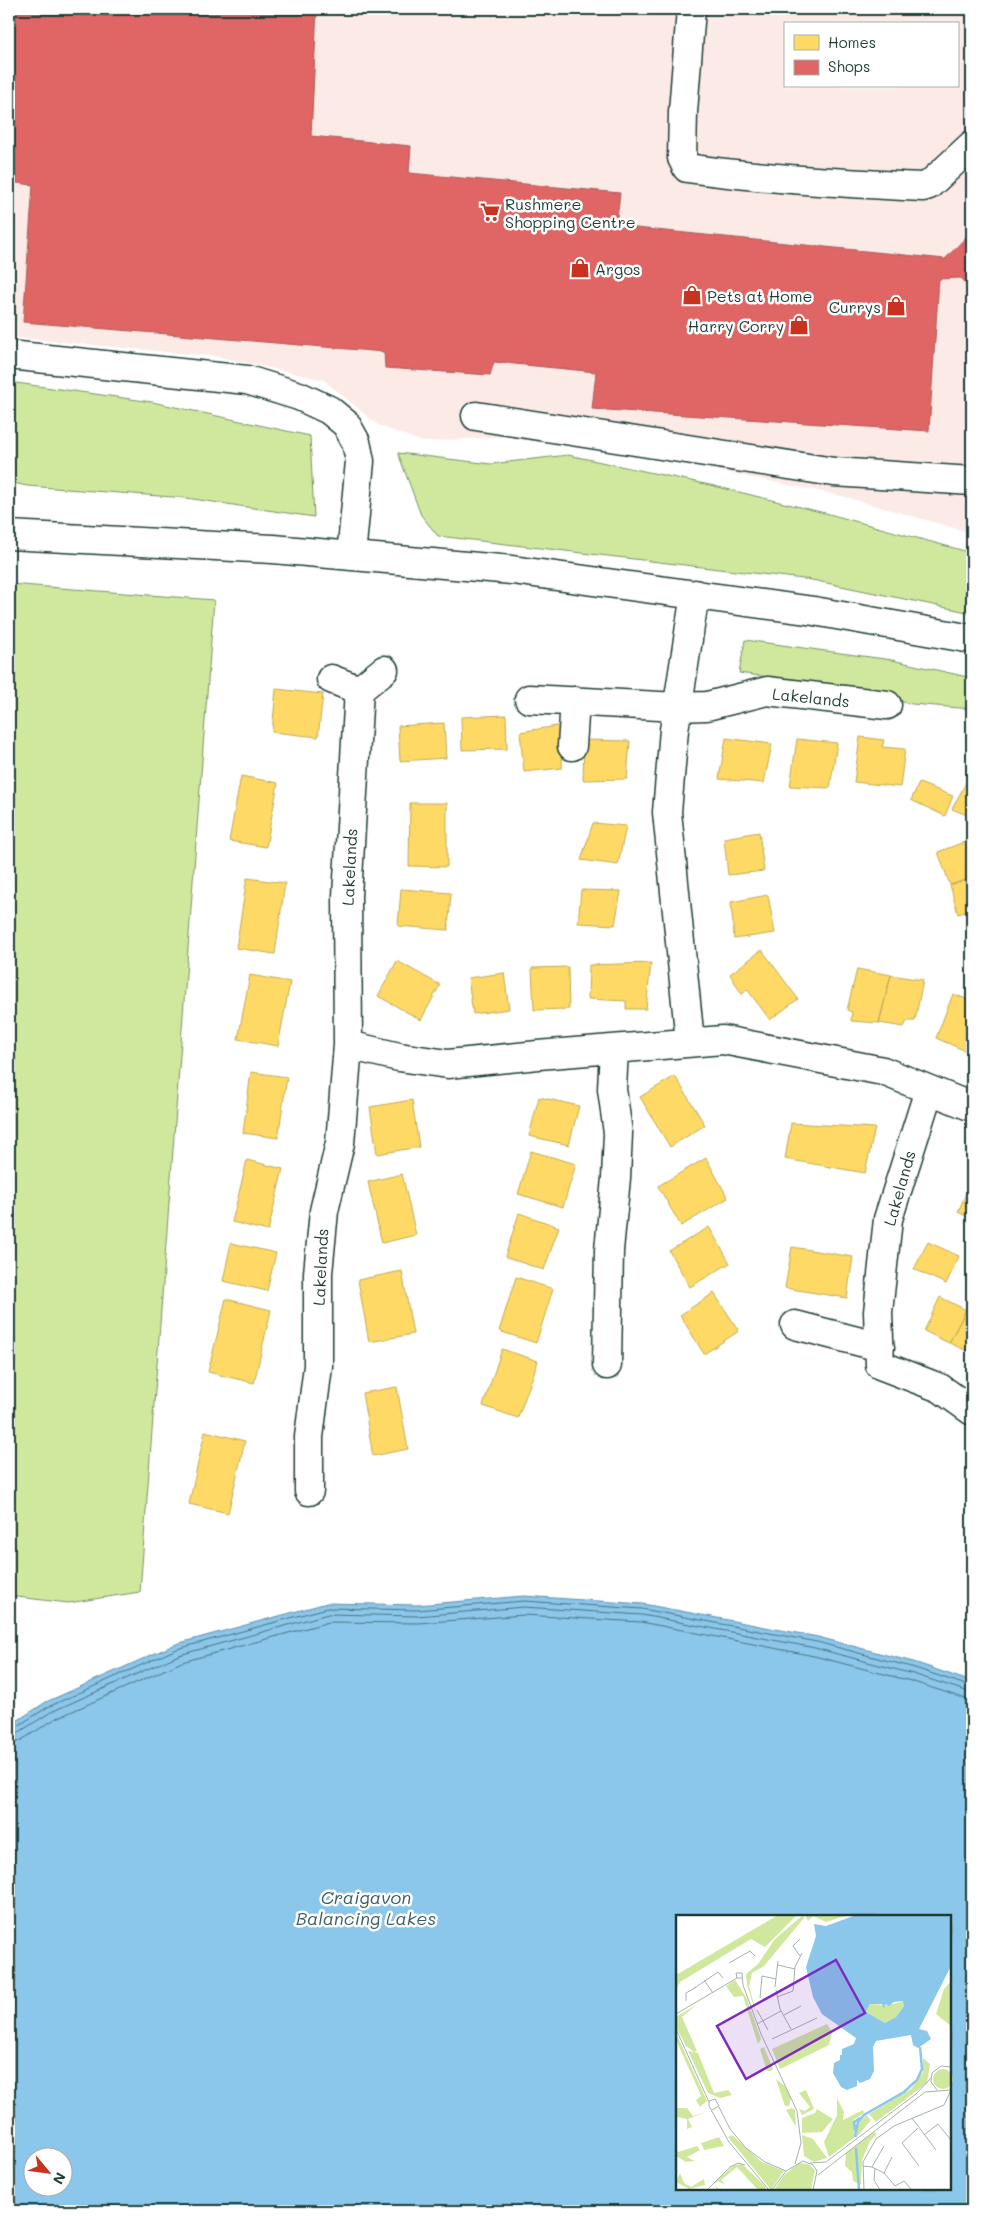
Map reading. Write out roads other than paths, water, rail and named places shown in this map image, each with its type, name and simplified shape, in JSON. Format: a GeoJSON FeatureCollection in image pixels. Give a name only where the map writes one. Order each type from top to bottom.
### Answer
{"type":"FeatureCollection","features":[{"type":"Feature","properties":{"kind":"street"},"geometry":{"type":"LineString","coordinates":[[691,9],[682,158],[687,168],[734,175],[803,181],[923,187],[929,185],[972,145]]}},
{"type":"Feature","properties":{"kind":"street"},"geometry":{"type":"LineString","coordinates":[[9,355],[247,380],[300,396],[329,410],[346,424],[356,442],[360,460],[352,556]]}},
{"type":"Feature","properties":{"kind":"street"},"geometry":{"type":"LineString","coordinates":[[476,416],[834,472],[972,481]]}},
{"type":"Feature","properties":{"kind":"street"},"geometry":{"type":"LineString","coordinates":[[9,535],[352,556],[512,570],[814,611],[972,639]]}},
{"type":"Feature","properties":{"kind":"street"},"geometry":{"type":"LineString","coordinates":[[690,1042],[667,812],[678,707],[694,594]]}},
{"type":"Feature","properties":{"kind":"street"},"geometry":{"type":"LineString","coordinates":[[331,679],[359,690],[384,670]]}},
{"type":"Feature","properties":{"kind":"street","name":"Lakelands"},"geometry":{"type":"LineString","coordinates":[[309,1491],[309,1437],[318,1366],[319,1264],[324,1211],[340,1143],[348,1045],[347,896],[359,690]]}},
{"type":"Feature","properties":{"kind":"street","name":"Lakelands"},"geometry":{"type":"LineString","coordinates":[[529,699],[678,707],[707,706],[767,691],[886,705]]}},
{"type":"Feature","properties":{"kind":"street"},"geometry":{"type":"LineString","coordinates":[[572,746],[575,701]]}},
{"type":"Feature","properties":{"kind":"street"},"geometry":{"type":"LineString","coordinates":[[348,1045],[399,1057],[448,1064],[722,1040],[883,1071],[972,1107]]}},
{"type":"Feature","properties":{"kind":"street"},"geometry":{"type":"LineString","coordinates":[[607,1364],[609,1250],[618,1133],[612,1089],[614,1049]]}},
{"type":"Feature","properties":{"kind":"street","name":"Lakelands"},"geometry":{"type":"LineString","coordinates":[[929,1090],[888,1219],[878,1312],[880,1365],[940,1388],[972,1411]]}},
{"type":"Feature","properties":{"kind":"street"},"geometry":{"type":"LineString","coordinates":[[795,1325],[880,1347]]}},
{"type":"Feature","properties":{"kind":"water","name":"Craigavon Balancing Lakes"},"geometry":{"type":"Polygon","coordinates":[[[524,1596],[643,1604],[818,1637],[917,1663],[972,1682],[972,2211],[9,2211],[9,1726],[46,1702],[176,1644],[327,1603],[417,1605],[524,1596]]]}},
{"type":"Feature","properties":{"kind":"place","name":"Rushmere Shopping Centre"},"geometry":{"type":"Point","coordinates":[490,212]}},
{"type":"Feature","properties":{"kind":"place","name":"Argos"},"geometry":{"type":"Point","coordinates":[580,268]}},
{"type":"Feature","properties":{"kind":"place","name":"Pets at Home"},"geometry":{"type":"Point","coordinates":[692,295]}},
{"type":"Feature","properties":{"kind":"place","name":"Currys"},"geometry":{"type":"Point","coordinates":[896,306]}},
{"type":"Feature","properties":{"kind":"place","name":"Harry Corry"},"geometry":{"type":"Point","coordinates":[799,325]}}]}
